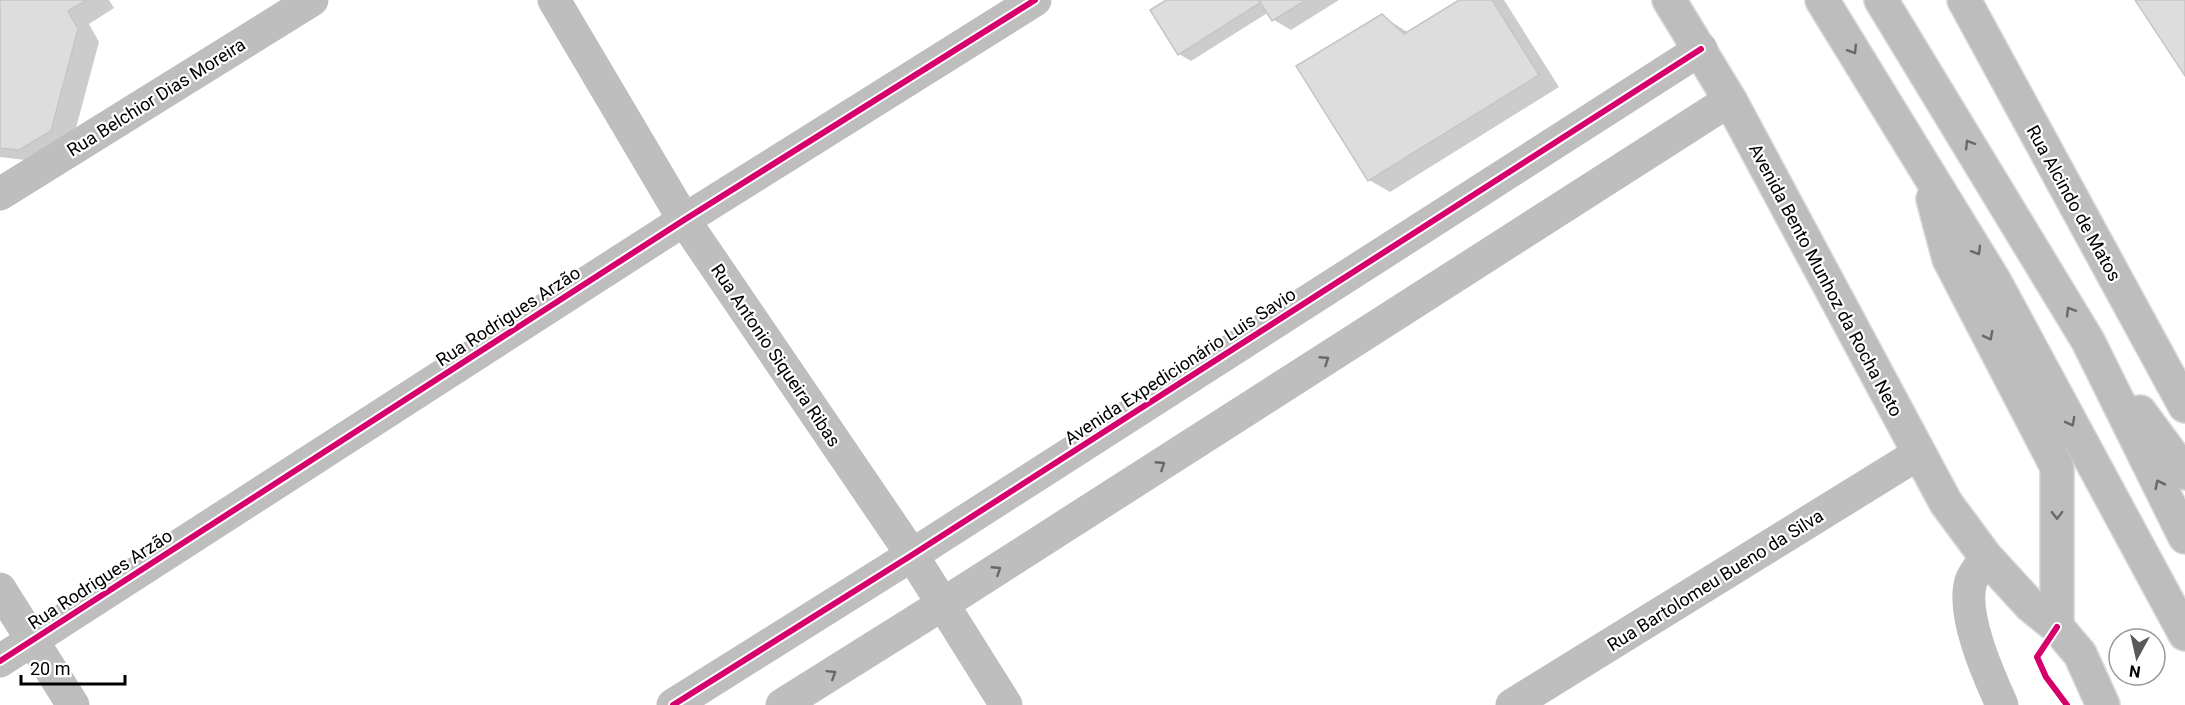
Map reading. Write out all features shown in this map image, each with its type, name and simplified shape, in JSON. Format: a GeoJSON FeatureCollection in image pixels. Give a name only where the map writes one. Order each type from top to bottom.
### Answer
{"type":"FeatureCollection","features":[{"type":"Feature","properties":{"kind":"main road","name":"Avenida Bento Munhoz da Rocha Neto"},"geometry":{"type":"LineString","coordinates":[[1669,0],[1701,49],[1730,100],[1946,503],[1986,557],[2031,606],[2057,627],[2080,654],[2103,705]]}},
{"type":"Feature","properties":{"kind":"main road"},"geometry":{"type":"LineString","coordinates":[[1822,0],[1995,282],[2185,634]]}},
{"type":"Feature","properties":{"kind":"main road"},"geometry":{"type":"LineString","coordinates":[[1881,0],[2088,341],[2185,537]]}},
{"type":"Feature","properties":{"kind":"main road","name":"Rua Alcindo de Matos"},"geometry":{"type":"LineString","coordinates":[[1964,0],[2185,406]]}},
{"type":"Feature","properties":{"kind":"main road"},"geometry":{"type":"LineString","coordinates":[[1924,165],[1949,259],[2057,467],[2057,627]]}},
{"type":"Feature","properties":{"kind":"main road"},"geometry":{"type":"LineString","coordinates":[[2088,341],[2185,473]]}},
{"type":"Feature","properties":{"kind":"street","name":"Rua Belchior Dias Moreira"},"geometry":{"type":"LineString","coordinates":[[0,194],[312,0]]}},
{"type":"Feature","properties":{"kind":"street","name":"Rua Antonio Siqueira Ribas"},"geometry":{"type":"LineString","coordinates":[[554,0],[684,220],[912,555],[1006,705]]}},
{"type":"Feature","properties":{"kind":"street","name":"Rua Rodrigues Arzão"},"geometry":{"type":"LineString","coordinates":[[0,661],[684,220],[1035,0]]}},
{"type":"Feature","properties":{"kind":"street","name":"Avenida Expedicionário Luis Savio"},"geometry":{"type":"LineString","coordinates":[[673,705],[912,555],[1701,49]]}},
{"type":"Feature","properties":{"kind":"street"},"geometry":{"type":"LineString","coordinates":[[782,705],[1730,100]]}},
{"type":"Feature","properties":{"kind":"street","name":"Rua Bartolomeu Bueno da Silva"},"geometry":{"type":"LineString","coordinates":[[1512,705],[1918,454]]}},
{"type":"Feature","properties":{"kind":"street"},"geometry":{"type":"LineString","coordinates":[[1986,557],[1971,580],[1969,613],[1987,672],[2002,705]]}},
{"type":"Feature","properties":{"kind":"street"},"geometry":{"type":"LineString","coordinates":[[0,589],[73,705]]}},
{"type":"Feature","properties":{"kind":"building"},"geometry":{"type":"Polygon","coordinates":[[[0,0],[87,0],[68,11],[78,29],[51,131],[19,150],[0,148],[0,0]]]}},
{"type":"Feature","properties":{"kind":"building"},"geometry":{"type":"Polygon","coordinates":[[[1166,0],[1259,0],[1260,3],[1178,55],[1150,10],[1166,0]]]}},
{"type":"Feature","properties":{"kind":"building"},"geometry":{"type":"Polygon","coordinates":[[[1259,0],[1306,0],[1272,21],[1259,0]]]}},
{"type":"Feature","properties":{"kind":"building"},"geometry":{"type":"Polygon","coordinates":[[[1459,0],[1492,0],[1539,75],[1368,181],[1296,66],[1382,14],[1404,34],[1459,0]]]}},
{"type":"Feature","properties":{"kind":"building"},"geometry":{"type":"Polygon","coordinates":[[[2135,0],[2185,0],[2185,76],[2135,0]]]}},
{"type":"Feature","properties":{"kind":"cycle path"},"geometry":{"type":"LineString","coordinates":[[0,661],[684,220],[1035,0]]}},
{"type":"Feature","properties":{"kind":"cycle path"},"geometry":{"type":"LineString","coordinates":[[673,705],[912,555],[1701,49]]}},
{"type":"Feature","properties":{"kind":"cycle path"},"geometry":{"type":"LineString","coordinates":[[2057,627],[2037,657],[2046,677],[2067,705]]}}]}
